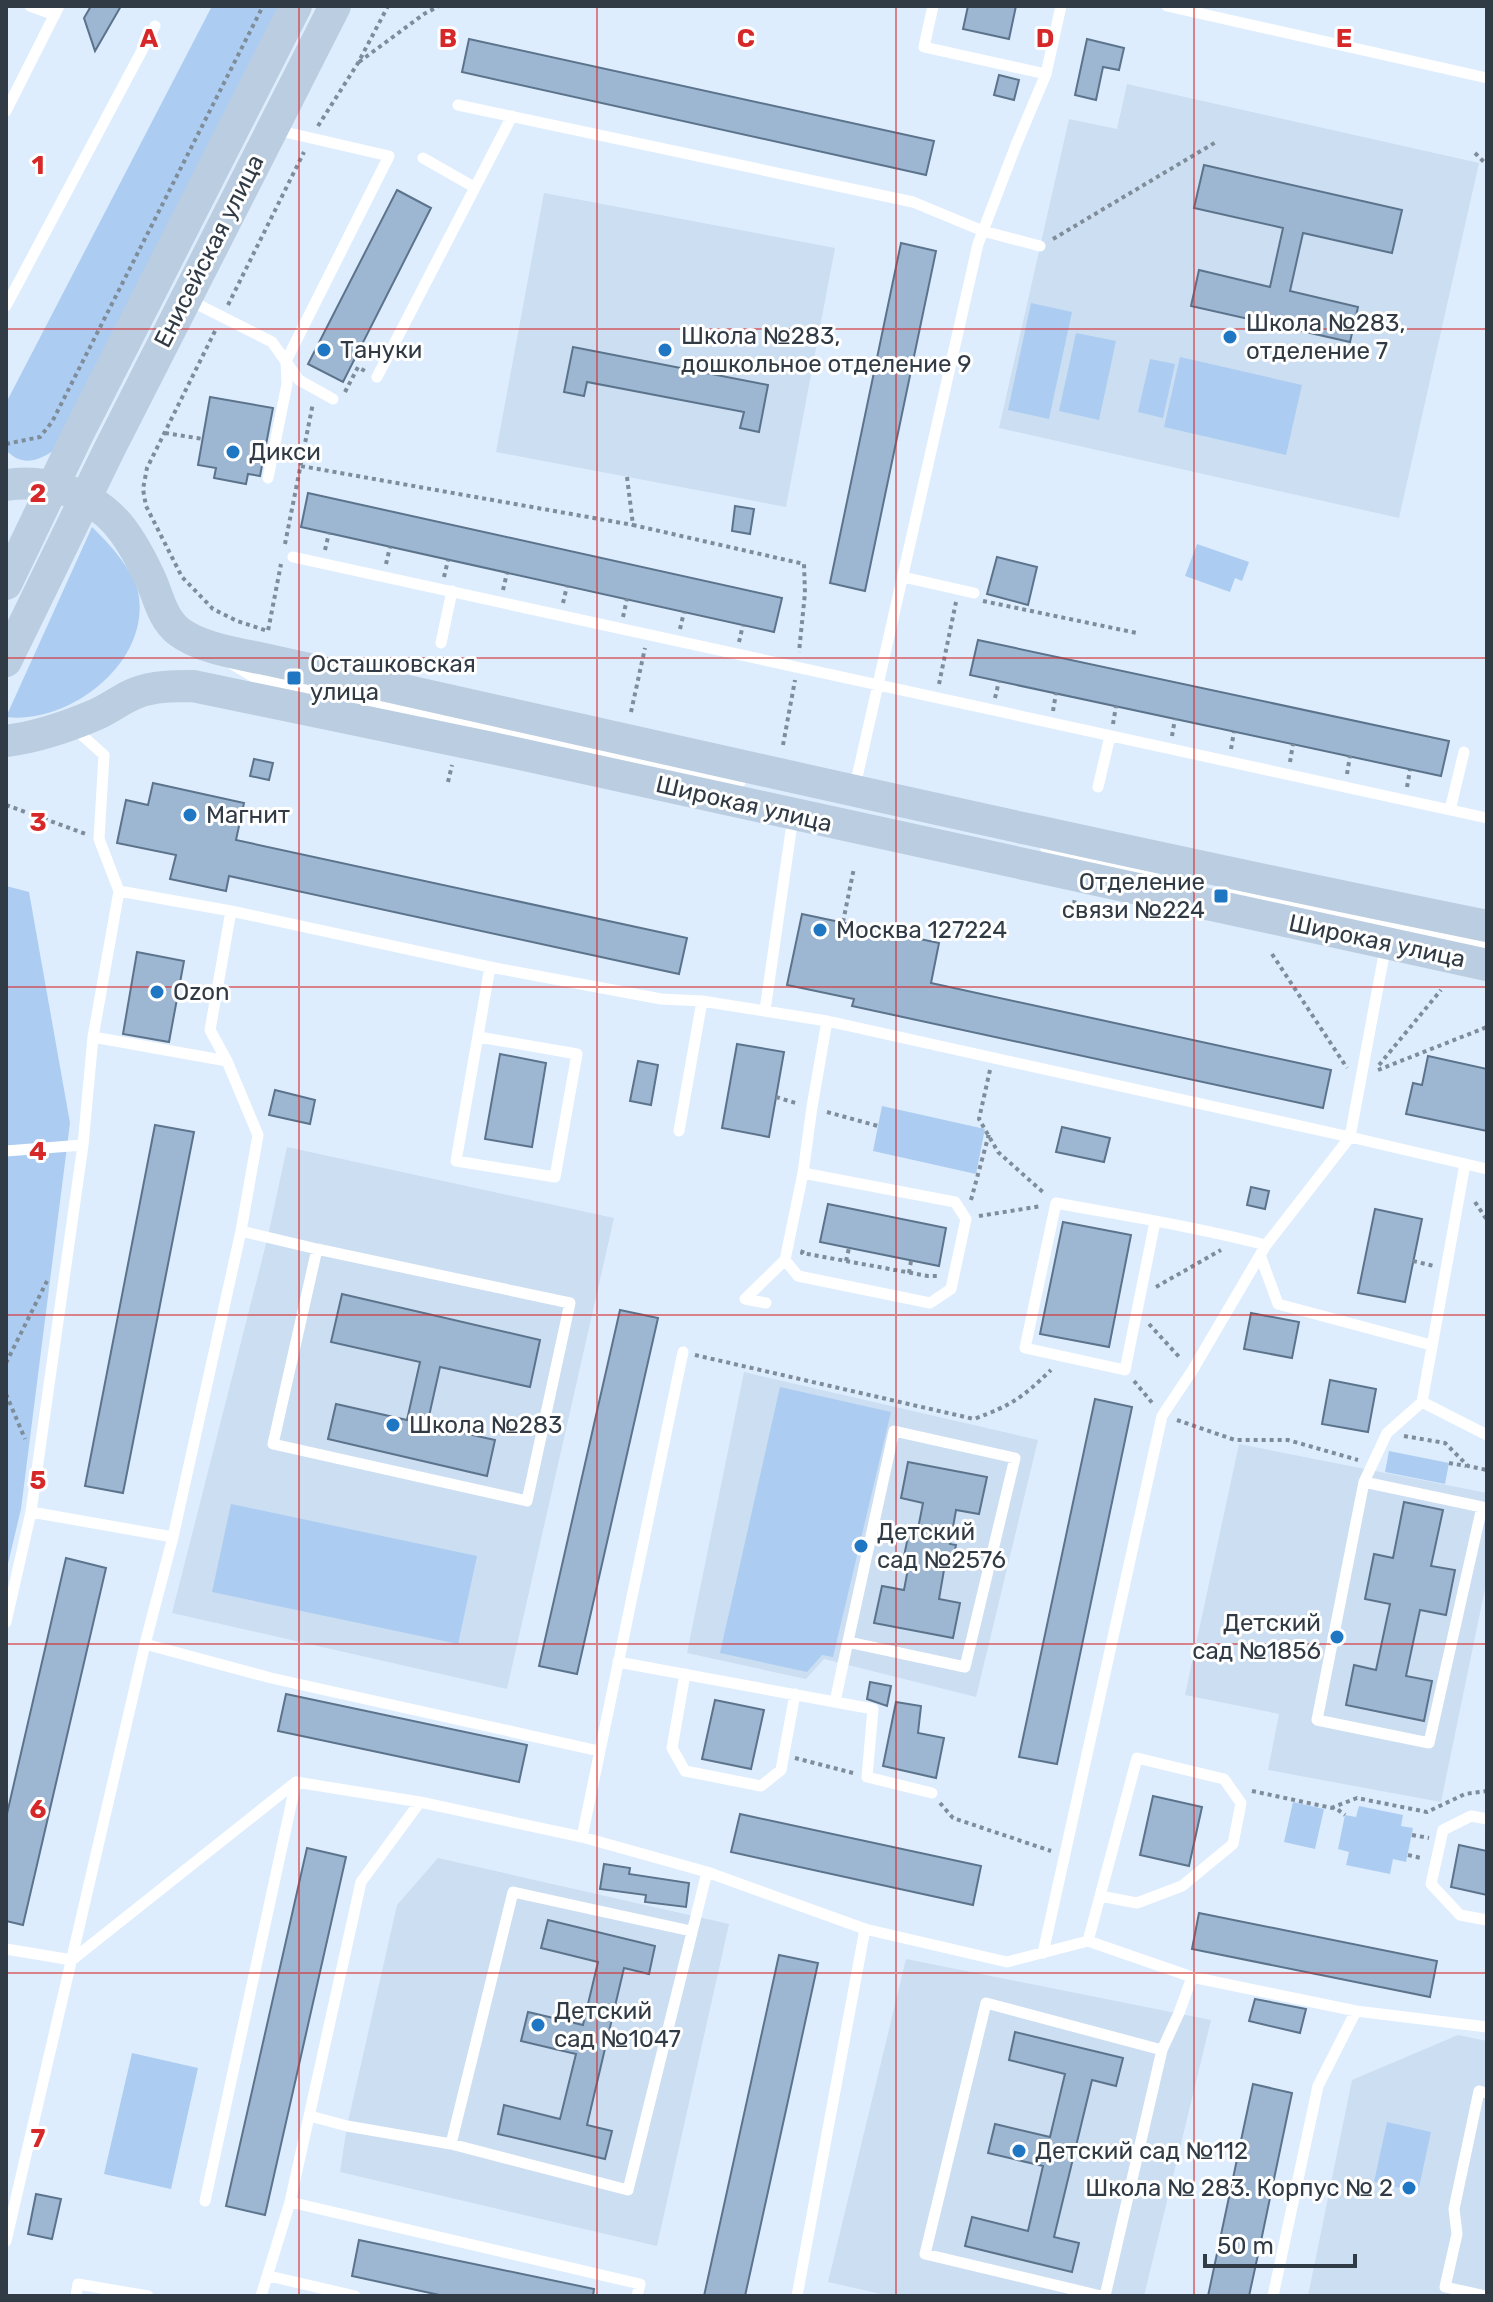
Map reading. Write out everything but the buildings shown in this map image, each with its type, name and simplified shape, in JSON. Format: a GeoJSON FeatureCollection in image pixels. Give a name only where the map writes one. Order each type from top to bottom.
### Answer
{"type":"FeatureCollection","features":[{"type":"Feature","properties":{"kind":"main road","name":"Енисейская улица"},"geometry":{"type":"LineString","coordinates":[[54,486],[296,6]]}},
{"type":"Feature","properties":{"kind":"main road","name":"Енисейская улица"},"geometry":{"type":"LineString","coordinates":[[86,498],[335,6]]}},
{"type":"Feature","properties":{"kind":"main road"},"geometry":{"type":"LineString","coordinates":[[274,49],[282,41],[291,39],[299,42],[306,55],[304,64]]}},
{"type":"Feature","properties":{"kind":"main road","name":"Широкая улица"},"geometry":{"type":"LineString","coordinates":[[6,485],[54,486],[86,498],[116,522],[136,551],[171,624],[193,640],[232,653],[854,791],[1022,845],[1386,943],[1487,965]]}},
{"type":"Feature","properties":{"kind":"main road"},"geometry":{"type":"LineString","coordinates":[[6,584],[54,486]]}},
{"type":"Feature","properties":{"kind":"main road"},"geometry":{"type":"LineString","coordinates":[[6,661],[86,498]]}},
{"type":"Feature","properties":{"kind":"main road","name":"Широкая улица"},"geometry":{"type":"LineString","coordinates":[[6,741],[36,737],[71,725],[136,693],[167,686],[193,686],[794,815],[1022,845],[1487,926]]}},
{"type":"Feature","properties":{"kind":"lane"},"geometry":{"type":"LineString","coordinates":[[6,111],[57,11],[30,6]]}},
{"type":"Feature","properties":{"kind":"lane"},"geometry":{"type":"LineString","coordinates":[[933,6],[924,47],[1046,74]]}},
{"type":"Feature","properties":{"kind":"lane"},"geometry":{"type":"LineString","coordinates":[[854,791],[978,244],[1046,74],[1061,6]]}},
{"type":"Feature","properties":{"kind":"lane"},"geometry":{"type":"LineString","coordinates":[[1167,6],[1487,78]]}},
{"type":"Feature","properties":{"kind":"lane"},"geometry":{"type":"LineString","coordinates":[[6,306],[155,26]]}},
{"type":"Feature","properties":{"kind":"lane"},"geometry":{"type":"LineString","coordinates":[[458,105],[913,202],[983,231],[1040,246]]}},
{"type":"Feature","properties":{"kind":"lane"},"geometry":{"type":"LineString","coordinates":[[377,377],[512,116]]}},
{"type":"Feature","properties":{"kind":"lane"},"geometry":{"type":"LineString","coordinates":[[268,478],[287,384],[286,361],[389,156],[271,129]]}},
{"type":"Feature","properties":{"kind":"lane"},"geometry":{"type":"LineString","coordinates":[[423,158],[474,187]]}},
{"type":"Feature","properties":{"kind":"lane"},"geometry":{"type":"LineString","coordinates":[[185,298],[272,342],[299,380],[333,399]]}},
{"type":"Feature","properties":{"kind":"lane"},"geometry":{"type":"LineString","coordinates":[[293,557],[1487,818]]}},
{"type":"Feature","properties":{"kind":"lane"},"geometry":{"type":"LineString","coordinates":[[903,577],[974,593]]}},
{"type":"Feature","properties":{"kind":"lane"},"geometry":{"type":"LineString","coordinates":[[441,643],[452,591]]}},
{"type":"Feature","properties":{"kind":"lane","name":"Широкая улица"},"geometry":{"type":"LineString","coordinates":[[193,640],[257,679],[746,783]]}},
{"type":"Feature","properties":{"kind":"lane"},"geometry":{"type":"LineString","coordinates":[[193,686],[257,679]]}},
{"type":"Feature","properties":{"kind":"lane"},"geometry":{"type":"LineString","coordinates":[[6,1622],[31,1512],[83,1145],[93,1037],[119,891],[99,839],[104,755],[71,725]]}},
{"type":"Feature","properties":{"kind":"lane"},"geometry":{"type":"LineString","coordinates":[[1098,787],[1110,736]]}},
{"type":"Feature","properties":{"kind":"lane"},"geometry":{"type":"LineString","coordinates":[[1450,810],[1464,752]]}},
{"type":"Feature","properties":{"kind":"lane"},"geometry":{"type":"LineString","coordinates":[[765,1010],[794,815]]}},
{"type":"Feature","properties":{"kind":"lane","name":"Широкая улица"},"geometry":{"type":"LineString","coordinates":[[1022,845],[1164,875]]}},
{"type":"Feature","properties":{"kind":"lane","name":"Широкая улица"},"geometry":{"type":"LineString","coordinates":[[1208,884],[1487,945]]}},
{"type":"Feature","properties":{"kind":"lane"},"geometry":{"type":"LineString","coordinates":[[119,891],[661,999],[702,1001],[827,1021],[1487,1169]]}},
{"type":"Feature","properties":{"kind":"lane"},"geometry":{"type":"LineString","coordinates":[[6,2241],[145,1644],[173,1537],[241,1231],[258,1135],[227,1061],[210,1030],[231,911]]}},
{"type":"Feature","properties":{"kind":"lane"},"geometry":{"type":"LineString","coordinates":[[1043,1953],[1162,1416],[1263,1250],[1350,1137],[1386,943]]}},
{"type":"Feature","properties":{"kind":"lane"},"geometry":{"type":"LineString","coordinates":[[479,1037],[577,1054],[555,1177],[456,1161],[490,967]]}},
{"type":"Feature","properties":{"kind":"lane"},"geometry":{"type":"LineString","coordinates":[[679,1131],[702,1001]]}},
{"type":"Feature","properties":{"kind":"lane"},"geometry":{"type":"LineString","coordinates":[[766,1303],[745,1299],[785,1260],[803,1173],[827,1021]]}},
{"type":"Feature","properties":{"kind":"lane"},"geometry":{"type":"LineString","coordinates":[[93,1037],[227,1061]]}},
{"type":"Feature","properties":{"kind":"lane"},"geometry":{"type":"LineString","coordinates":[[6,1151],[83,1145]]}},
{"type":"Feature","properties":{"kind":"lane"},"geometry":{"type":"LineString","coordinates":[[1364,1482],[1482,1507],[1429,1743],[1317,1720],[1364,1482],[1387,1433],[1422,1402],[1465,1164]]}},
{"type":"Feature","properties":{"kind":"lane"},"geometry":{"type":"LineString","coordinates":[[785,1260],[798,1276],[930,1303],[951,1289],[966,1219],[955,1202],[803,1173]]}},
{"type":"Feature","properties":{"kind":"lane"},"geometry":{"type":"LineString","coordinates":[[1155,1222],[1125,1370],[1025,1348],[1056,1203],[1240,1238],[1263,1250],[1278,1304],[1431,1345]]}},
{"type":"Feature","properties":{"kind":"lane"},"geometry":{"type":"LineString","coordinates":[[241,1231],[570,1303],[527,1501],[273,1444],[317,1249]]}},
{"type":"Feature","properties":{"kind":"lane"},"geometry":{"type":"LineString","coordinates":[[582,1837],[683,1352]]}},
{"type":"Feature","properties":{"kind":"lane"},"geometry":{"type":"LineString","coordinates":[[1422,1402],[1487,1435]]}},
{"type":"Feature","properties":{"kind":"lane"},"geometry":{"type":"LineString","coordinates":[[835,1702],[848,1642],[894,1431],[1015,1458],[965,1667],[848,1642]]}},
{"type":"Feature","properties":{"kind":"lane"},"geometry":{"type":"LineString","coordinates":[[31,1512],[173,1537]]}},
{"type":"Feature","properties":{"kind":"lane"},"geometry":{"type":"LineString","coordinates":[[145,1644],[271,1678],[599,1751]]}},
{"type":"Feature","properties":{"kind":"lane"},"geometry":{"type":"LineString","coordinates":[[618,1662],[873,1709],[867,1777],[932,1793]]}},
{"type":"Feature","properties":{"kind":"lane"},"geometry":{"type":"LineString","coordinates":[[685,1674],[672,1748],[685,1771],[761,1786],[781,1770],[795,1694]]}},
{"type":"Feature","properties":{"kind":"lane"},"geometry":{"type":"LineString","coordinates":[[1088,1941],[1100,1896],[1137,1758],[1224,1779],[1241,1803],[1233,1844],[1182,1886],[1137,1903],[1100,1896]]}},
{"type":"Feature","properties":{"kind":"lane"},"geometry":{"type":"LineString","coordinates":[[205,2201],[296,1782]]}},
{"type":"Feature","properties":{"kind":"lane"},"geometry":{"type":"LineString","coordinates":[[6,1949],[72,1960],[296,1782],[420,1802],[582,1837],[707,1872],[865,1929],[1007,1962],[1088,1941],[1192,1977],[1356,2011],[1487,2027]]}},
{"type":"Feature","properties":{"kind":"lane"},"geometry":{"type":"LineString","coordinates":[[261,2296],[290,2202],[361,1882],[420,1802]]}},
{"type":"Feature","properties":{"kind":"lane"},"geometry":{"type":"LineString","coordinates":[[1487,1819],[1471,1816],[1443,1830],[1431,1884],[1460,1915],[1487,1920]]}},
{"type":"Feature","properties":{"kind":"lane"},"geometry":{"type":"LineString","coordinates":[[310,2116],[347,2126],[451,2144],[628,2190],[707,1872]]}},
{"type":"Feature","properties":{"kind":"lane"},"geometry":{"type":"LineString","coordinates":[[451,2144],[513,1892],[691,1931]]}},
{"type":"Feature","properties":{"kind":"lane"},"geometry":{"type":"LineString","coordinates":[[797,2296],[865,1929]]}},
{"type":"Feature","properties":{"kind":"lane"},"geometry":{"type":"LineString","coordinates":[[1162,2050],[986,2003],[925,2254],[1103,2296],[1162,2050],[1192,1977]]}},
{"type":"Feature","properties":{"kind":"lane"},"geometry":{"type":"LineString","coordinates":[[1273,2296],[1318,2086],[1356,2011]]}},
{"type":"Feature","properties":{"kind":"lane"},"geometry":{"type":"LineString","coordinates":[[1486,2296],[1445,2287],[1457,2234],[1454,2209],[1479,2091],[1487,2093]]}},
{"type":"Feature","properties":{"kind":"lane"},"geometry":{"type":"LineString","coordinates":[[290,2202],[640,2284],[637,2296]]}},
{"type":"Feature","properties":{"kind":"lane"},"geometry":{"type":"LineString","coordinates":[[269,2276],[355,2296]]}},
{"type":"Feature","properties":{"kind":"lane"},"geometry":{"type":"LineString","coordinates":[[76,2296],[78,2284],[148,2296]]}},
{"type":"Feature","properties":{"kind":"path"},"geometry":{"type":"LineString","coordinates":[[6,444],[40,437],[52,422],[263,6]]}},
{"type":"Feature","properties":{"kind":"path"},"geometry":{"type":"LineString","coordinates":[[358,63],[439,6]]}},
{"type":"Feature","properties":{"kind":"path"},"geometry":{"type":"LineString","coordinates":[[1040,246],[1216,142]]}},
{"type":"Feature","properties":{"kind":"path"},"geometry":{"type":"LineString","coordinates":[[1475,153],[1487,165]]}},
{"type":"Feature","properties":{"kind":"path"},"geometry":{"type":"LineString","coordinates":[[333,399],[339,401],[358,367],[377,377]]}},
{"type":"Feature","properties":{"kind":"path"},"geometry":{"type":"LineString","coordinates":[[268,631],[316,389]]}},
{"type":"Feature","properties":{"kind":"path"},"geometry":{"type":"LineString","coordinates":[[165,433],[203,439]]}},
{"type":"Feature","properties":{"kind":"path"},"geometry":{"type":"LineString","coordinates":[[301,466],[633,525],[804,564],[805,593],[797,667],[783,745]]}},
{"type":"Feature","properties":{"kind":"path"},"geometry":{"type":"LineString","coordinates":[[627,477],[633,525]]}},
{"type":"Feature","properties":{"kind":"path"},"geometry":{"type":"LineString","coordinates":[[936,698],[959,590]]}},
{"type":"Feature","properties":{"kind":"path"},"geometry":{"type":"LineString","coordinates":[[974,593],[984,602],[1137,633]]}},
{"type":"Feature","properties":{"kind":"path"},"geometry":{"type":"LineString","coordinates":[[631,712],[648,634]]}},
{"type":"Feature","properties":{"kind":"path"},"geometry":{"type":"LineString","coordinates":[[448,782],[452,764]]}},
{"type":"Feature","properties":{"kind":"path"},"geometry":{"type":"LineString","coordinates":[[6,805],[99,839]]}},
{"type":"Feature","properties":{"kind":"path"},"geometry":{"type":"LineString","coordinates":[[843,922],[854,868]]}},
{"type":"Feature","properties":{"kind":"path"},"geometry":{"type":"LineString","coordinates":[[1072,912],[1076,895]]}},
{"type":"Feature","properties":{"kind":"path"},"geometry":{"type":"LineString","coordinates":[[1272,954],[1360,1088]]}},
{"type":"Feature","properties":{"kind":"path"},"geometry":{"type":"LineString","coordinates":[[1441,990],[1373,1071],[1487,1027]]}},
{"type":"Feature","properties":{"kind":"path"},"geometry":{"type":"LineString","coordinates":[[993,1058],[979,1119],[998,1152],[1056,1203]]}},
{"type":"Feature","properties":{"kind":"path"},"geometry":{"type":"LineString","coordinates":[[989,1134],[966,1219],[1056,1203]]}},
{"type":"Feature","properties":{"kind":"path"},"geometry":{"type":"LineString","coordinates":[[1140,1296],[1240,1238]]}},
{"type":"Feature","properties":{"kind":"path"},"geometry":{"type":"LineString","coordinates":[[846,1261],[849,1248]]}},
{"type":"Feature","properties":{"kind":"path"},"geometry":{"type":"LineString","coordinates":[[909,1273],[911,1261]]}},
{"type":"Feature","properties":{"kind":"path"},"geometry":{"type":"LineString","coordinates":[[1413,1261],[1445,1268]]}},
{"type":"Feature","properties":{"kind":"path"},"geometry":{"type":"LineString","coordinates":[[6,1363],[49,1279]]}},
{"type":"Feature","properties":{"kind":"path"},"geometry":{"type":"LineString","coordinates":[[1137,1310],[1192,1371]]}},
{"type":"Feature","properties":{"kind":"path"},"geometry":{"type":"LineString","coordinates":[[683,1352],[974,1419],[1006,1407],[1026,1395],[1064,1357]]}},
{"type":"Feature","properties":{"kind":"path"},"geometry":{"type":"LineString","coordinates":[[6,1394],[37,1469]]}},
{"type":"Feature","properties":{"kind":"path"},"geometry":{"type":"LineString","coordinates":[[1217,1433],[1235,1440],[1288,1440],[1372,1464]]}},
{"type":"Feature","properties":{"kind":"path"},"geometry":{"type":"LineString","coordinates":[[1387,1433],[1445,1443],[1468,1466]]}},
{"type":"Feature","properties":{"kind":"path"},"geometry":{"type":"LineString","coordinates":[[1449,1463],[1487,1470]]}},
{"type":"Feature","properties":{"kind":"path"},"geometry":{"type":"LineString","coordinates":[[784,1755],[867,1777]]}},
{"type":"Feature","properties":{"kind":"path"},"geometry":{"type":"LineString","coordinates":[[1331,1808],[1357,1798],[1427,1812],[1465,1794],[1487,1791]]}},
{"type":"Feature","properties":{"kind":"path"},"geometry":{"type":"LineString","coordinates":[[932,1793],[953,1818],[1064,1855]]}},
{"type":"Feature","properties":{"kind":"path"},"geometry":{"type":"LineString","coordinates":[[1277,1796],[1337,1809],[1345,1815]]}},
{"type":"Feature","properties":{"kind":"shaded area"},"geometry":{"type":"Polygon","coordinates":[[[212,6],[280,6],[53,451],[35,460],[17,458],[6,450],[6,403],[212,6]]]}},
{"type":"Feature","properties":{"kind":"shaded area","name":"Школа №283, отделение 7"},"geometry":{"type":"Polygon","coordinates":[[[1127,84],[1479,163],[1399,518],[999,428],[1069,119],[1117,129],[1127,84]]]}},
{"type":"Feature","properties":{"kind":"shaded area","name":"Школа №283, дошкольное отделение 9"},"geometry":{"type":"Polygon","coordinates":[[[544,193],[835,248],[786,507],[496,452],[544,193]]]}},
{"type":"Feature","properties":{"kind":"shaded area"},"geometry":{"type":"Polygon","coordinates":[[[1031,303],[1072,312],[1049,419],[1008,410],[1031,303]]]}},
{"type":"Feature","properties":{"kind":"shaded area"},"geometry":{"type":"Polygon","coordinates":[[[1076,333],[1116,341],[1099,420],[1059,411],[1076,333]]]}},
{"type":"Feature","properties":{"kind":"shaded area"},"geometry":{"type":"Polygon","coordinates":[[[1180,357],[1302,385],[1286,455],[1164,427],[1180,357]]]}},
{"type":"Feature","properties":{"kind":"shaded area"},"geometry":{"type":"Polygon","coordinates":[[[1150,359],[1175,364],[1163,418],[1138,412],[1150,359]]]}},
{"type":"Feature","properties":{"kind":"shaded area"},"geometry":{"type":"Polygon","coordinates":[[[92,527],[121,559],[137,588],[138,622],[131,646],[99,686],[78,700],[30,717],[6,717],[92,527]]]}},
{"type":"Feature","properties":{"kind":"shaded area"},"geometry":{"type":"Polygon","coordinates":[[[1197,544],[1249,562],[1242,581],[1235,578],[1230,592],[1185,576],[1197,544]]]}},
{"type":"Feature","properties":{"kind":"shaded area"},"geometry":{"type":"Polygon","coordinates":[[[6,886],[29,892],[70,1123],[21,1509],[6,1572],[6,886]]]}},
{"type":"Feature","properties":{"kind":"shaded area"},"geometry":{"type":"Polygon","coordinates":[[[882,1106],[985,1129],[976,1174],[873,1151],[882,1106]]]}},
{"type":"Feature","properties":{"kind":"shaded area","name":"Школа №283"},"geometry":{"type":"Polygon","coordinates":[[[287,1147],[614,1218],[507,1689],[172,1613],[268,1236],[287,1147]]]}},
{"type":"Feature","properties":{"kind":"shaded area","name":"Детский сад №2576"},"geometry":{"type":"Polygon","coordinates":[[[744,1372],[1038,1440],[976,1697],[824,1659],[806,1679],[687,1653],[744,1372]]]}},
{"type":"Feature","properties":{"kind":"shaded area"},"geometry":{"type":"Polygon","coordinates":[[[780,1387],[891,1412],[833,1657],[822,1655],[807,1672],[720,1653],[780,1387]]]}},
{"type":"Feature","properties":{"kind":"shaded area","name":"Детский сад №1856"},"geometry":{"type":"Polygon","coordinates":[[[1239,1444],[1487,1493],[1487,1579],[1441,1802],[1268,1770],[1279,1714],[1185,1695],[1239,1444]]]}},
{"type":"Feature","properties":{"kind":"shaded area"},"geometry":{"type":"Polygon","coordinates":[[[1389,1451],[1449,1463],[1445,1484],[1385,1472],[1389,1451]]]}},
{"type":"Feature","properties":{"kind":"shaded area"},"geometry":{"type":"Polygon","coordinates":[[[231,1504],[477,1556],[458,1644],[212,1592],[231,1504]]]}},
{"type":"Feature","properties":{"kind":"shaded area"},"geometry":{"type":"Polygon","coordinates":[[[1293,1802],[1324,1809],[1315,1849],[1284,1842],[1293,1802]]]}},
{"type":"Feature","properties":{"kind":"shaded area"},"geometry":{"type":"Polygon","coordinates":[[[1359,1806],[1403,1815],[1401,1826],[1413,1828],[1406,1862],[1393,1859],[1390,1874],[1346,1865],[1349,1852],[1338,1849],[1345,1815],[1356,1817],[1359,1806]]]}},
{"type":"Feature","properties":{"kind":"shaded area","name":"Детский сад №1047"},"geometry":{"type":"Polygon","coordinates":[[[438,1858],[729,1924],[657,2246],[340,2172],[347,2126],[397,1905],[438,1858]]]}},
{"type":"Feature","properties":{"kind":"shaded area","name":"Детский сад №112"},"geometry":{"type":"Polygon","coordinates":[[[906,1959],[1211,2020],[1144,2296],[890,2296],[828,2282],[906,1959]]]}},
{"type":"Feature","properties":{"kind":"shaded area","name":"Школа № 283. Корпус № 2"},"geometry":{"type":"Polygon","coordinates":[[[1458,2035],[1487,2041],[1487,2296],[1308,2296],[1352,2080],[1458,2035]]]}},
{"type":"Feature","properties":{"kind":"shaded area"},"geometry":{"type":"Polygon","coordinates":[[[132,2053],[198,2068],[171,2189],[104,2174],[132,2053]]]}},
{"type":"Feature","properties":{"kind":"shaded area"},"geometry":{"type":"Polygon","coordinates":[[[1387,2122],[1431,2132],[1418,2192],[1374,2182],[1387,2122]]]}},
{"type":"Feature","properties":{"kind":"place","name":"Школа №283, отделение 7"},"geometry":{"type":"Point","coordinates":[1230,337]}},
{"type":"Feature","properties":{"kind":"place","name":"Тануки"},"geometry":{"type":"Point","coordinates":[324,350]}},
{"type":"Feature","properties":{"kind":"place","name":"Школа №283, дошкольное отделение 9"},"geometry":{"type":"Point","coordinates":[665,350]}},
{"type":"Feature","properties":{"kind":"place","name":"Дикси"},"geometry":{"type":"Point","coordinates":[233,452]}},
{"type":"Feature","properties":{"kind":"place","name":"Осташковская улица"},"geometry":{"type":"Point","coordinates":[294,678]}},
{"type":"Feature","properties":{"kind":"place","name":"Магнит"},"geometry":{"type":"Point","coordinates":[190,815]}},
{"type":"Feature","properties":{"kind":"place","name":"Отделение связи №224"},"geometry":{"type":"Point","coordinates":[1221,896]}},
{"type":"Feature","properties":{"kind":"place","name":"Москва 127224"},"geometry":{"type":"Point","coordinates":[820,930]}},
{"type":"Feature","properties":{"kind":"place","name":"Ozon"},"geometry":{"type":"Point","coordinates":[157,992]}},
{"type":"Feature","properties":{"kind":"place","name":"Школа №283"},"geometry":{"type":"Point","coordinates":[393,1425]}},
{"type":"Feature","properties":{"kind":"place","name":"Детский сад №2576"},"geometry":{"type":"Point","coordinates":[861,1546]}},
{"type":"Feature","properties":{"kind":"place","name":"Детский сад №1856"},"geometry":{"type":"Point","coordinates":[1337,1637]}},
{"type":"Feature","properties":{"kind":"place","name":"Детский сад №1047"},"geometry":{"type":"Point","coordinates":[538,2025]}},
{"type":"Feature","properties":{"kind":"place","name":"Детский сад №112"},"geometry":{"type":"Point","coordinates":[1019,2151]}},
{"type":"Feature","properties":{"kind":"place","name":"Школа № 283. Корпус № 2"},"geometry":{"type":"Point","coordinates":[1409,2188]}}]}
